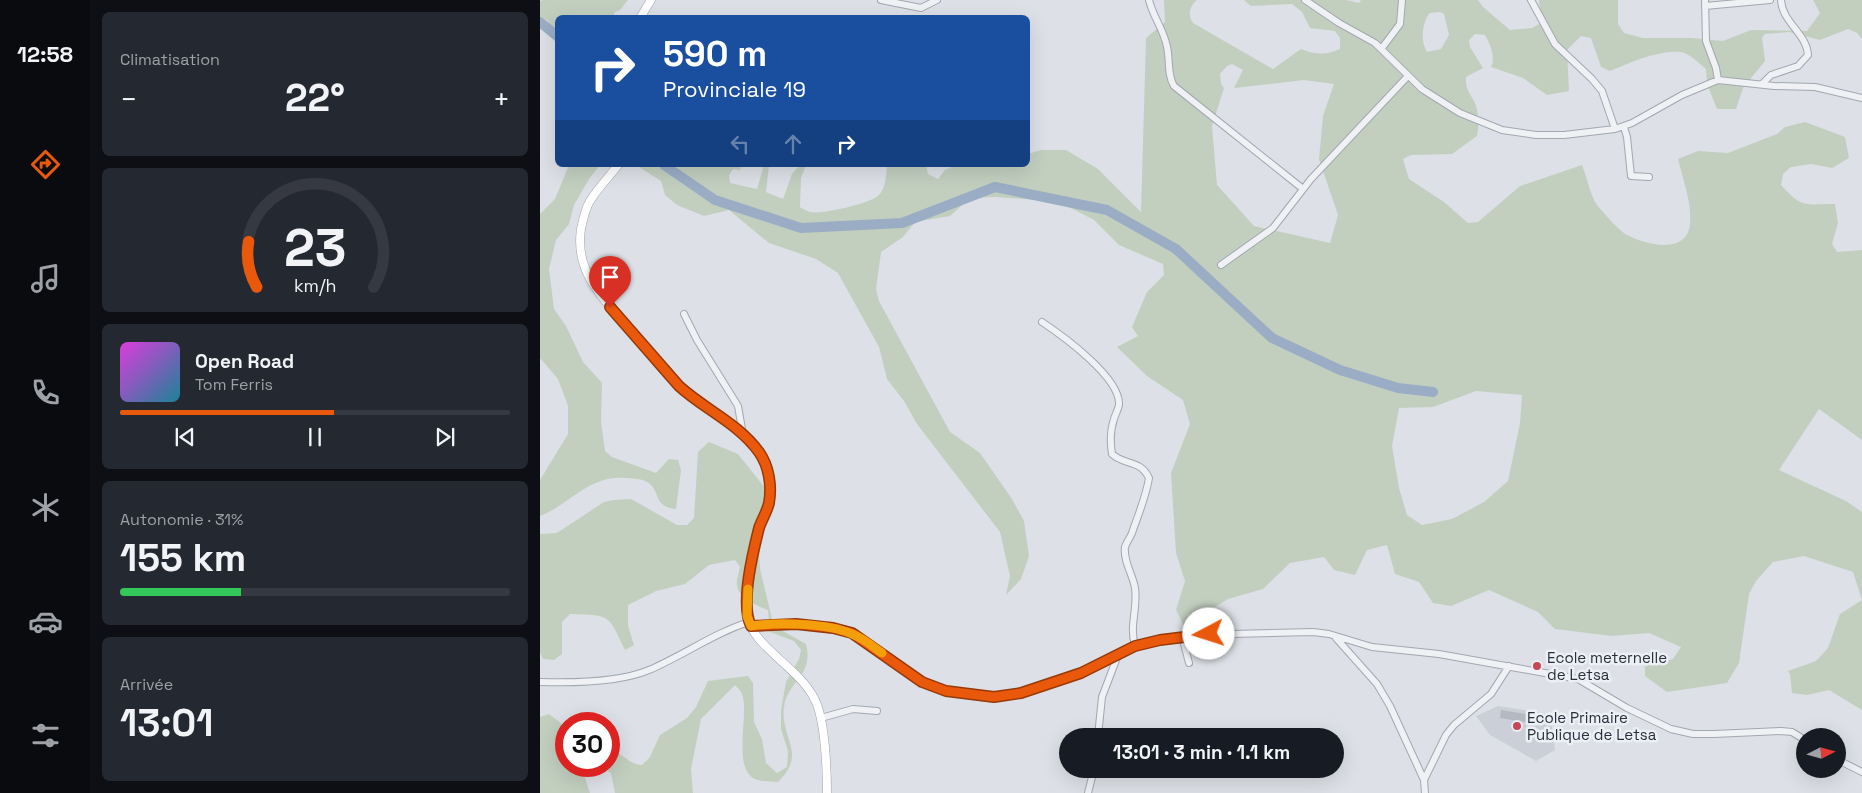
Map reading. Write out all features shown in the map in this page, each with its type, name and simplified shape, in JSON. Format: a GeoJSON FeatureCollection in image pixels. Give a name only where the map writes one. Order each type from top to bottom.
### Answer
{"type":"FeatureCollection","features":[{"type":"Feature","properties":{"kind":"main road"},"geometry":{"type":"LineString","coordinates":[[642,15],[650,0]]}},
{"type":"Feature","properties":{"kind":"main road"},"geometry":{"type":"LineString","coordinates":[[616,167],[590,201],[585,211],[580,234],[581,257],[584,269],[602,298],[679,386],[743,434],[762,456],[770,478],[769,502],[760,527],[748,585],[746,607],[750,624],[768,648],[797,674],[815,700],[821,718],[827,793]]}},
{"type":"Feature","properties":{"kind":"street"},"geometry":{"type":"LineString","coordinates":[[881,0],[921,8],[938,0]]}},
{"type":"Feature","properties":{"kind":"street"},"geometry":{"type":"LineString","coordinates":[[1149,0],[1154,17],[1163,30],[1167,47],[1170,79],[1174,86],[1303,189]]}},
{"type":"Feature","properties":{"kind":"street"},"geometry":{"type":"LineString","coordinates":[[1305,0],[1339,24],[1382,48],[1422,89],[1460,113],[1502,130],[1536,135],[1564,134],[1624,127],[1682,94],[1718,80],[1815,87],[1862,98]]}},
{"type":"Feature","properties":{"kind":"street"},"geometry":{"type":"LineString","coordinates":[[1382,48],[1400,24],[1402,0]]}},
{"type":"Feature","properties":{"kind":"street"},"geometry":{"type":"LineString","coordinates":[[1531,0],[1555,44],[1602,91],[1615,129]]}},
{"type":"Feature","properties":{"kind":"street"},"geometry":{"type":"LineString","coordinates":[[1718,80],[1716,68],[1706,41],[1705,3],[1770,0]]}},
{"type":"Feature","properties":{"kind":"street"},"geometry":{"type":"LineString","coordinates":[[1762,84],[1771,75],[1798,66],[1808,54],[1807,47],[1785,16],[1780,0]]}},
{"type":"Feature","properties":{"kind":"street"},"geometry":{"type":"LineString","coordinates":[[1221,266],[1273,228],[1303,189],[1364,120],[1408,76]]}},
{"type":"Feature","properties":{"kind":"street"},"geometry":{"type":"LineString","coordinates":[[1624,127],[1627,137],[1631,176],[1649,177]]}},
{"type":"Feature","properties":{"kind":"street"},"geometry":{"type":"LineString","coordinates":[[684,314],[697,340],[738,406],[743,434]]}},
{"type":"Feature","properties":{"kind":"street"},"geometry":{"type":"LineString","coordinates":[[1042,322],[1092,360],[1105,375],[1118,398],[1119,406],[1110,432],[1112,454],[1116,458],[1139,465],[1145,470],[1149,478],[1140,511],[1126,546],[1126,556],[1135,587],[1136,601],[1132,624],[1135,646]]}},
{"type":"Feature","properties":{"kind":"street"},"geometry":{"type":"LineString","coordinates":[[540,682],[572,682],[637,674],[685,653],[725,630],[750,624],[796,624],[833,628],[852,633],[922,682],[946,691],[994,697],[1021,693],[1081,673],[1135,646],[1182,636],[1300,631],[1334,636],[1372,647],[1439,654],[1578,679],[1627,708],[1671,729],[1694,734],[1781,731],[1796,734]]}},
{"type":"Feature","properties":{"kind":"street"},"geometry":{"type":"LineString","coordinates":[[1182,636],[1189,663]]}},
{"type":"Feature","properties":{"kind":"street"},"geometry":{"type":"LineString","coordinates":[[1334,636],[1363,667],[1381,692],[1397,720],[1424,780],[1425,793]]}},
{"type":"Feature","properties":{"kind":"street"},"geometry":{"type":"LineString","coordinates":[[1099,728],[1102,697],[1118,655]]}},
{"type":"Feature","properties":{"kind":"street"},"geometry":{"type":"LineString","coordinates":[[1424,780],[1446,736],[1454,725],[1491,694],[1509,666]]}},
{"type":"Feature","properties":{"kind":"street"},"geometry":{"type":"LineString","coordinates":[[821,718],[853,709],[877,710]]}},
{"type":"Feature","properties":{"kind":"street"},"geometry":{"type":"LineString","coordinates":[[1846,764],[1862,772]]}},
{"type":"Feature","properties":{"kind":"street"},"geometry":{"type":"LineString","coordinates":[[1088,793],[1092,778]]}},
{"type":"Feature","properties":{"kind":"shaded area","name":"Ecole Primaire Publique de Letsa"},"geometry":{"type":"Polygon","coordinates":[[[1498,706],[1550,714],[1555,750],[1536,761],[1490,735],[1476,716],[1498,706]]]}},
{"type":"Feature","properties":{"kind":"green space"},"geometry":{"type":"Polygon","coordinates":[[[628,0],[614,15],[555,15],[555,35],[547,20],[540,17],[540,1],[628,0]]]}},
{"type":"Feature","properties":{"kind":"green space"},"geometry":{"type":"Polygon","coordinates":[[[1164,0],[1197,0],[1190,11],[1193,23],[1273,69],[1301,49],[1321,54],[1340,49],[1340,38],[1335,31],[1310,28],[1302,12],[1292,4],[1251,6],[1244,0],[1346,0],[1359,3],[1361,0],[1478,0],[1483,7],[1510,30],[1532,28],[1541,23],[1539,0],[1618,0],[1618,24],[1624,33],[1643,38],[1692,38],[1723,41],[1751,30],[1807,31],[1820,13],[1813,0],[1862,0],[1862,39],[1857,33],[1848,29],[1820,40],[1789,32],[1765,34],[1762,38],[1765,61],[1743,88],[1736,109],[1717,109],[1707,84],[1706,69],[1691,56],[1684,53],[1671,52],[1653,55],[1610,71],[1601,67],[1591,38],[1581,36],[1567,50],[1569,91],[1547,95],[1523,78],[1491,67],[1493,55],[1487,39],[1485,35],[1475,34],[1469,40],[1470,47],[1483,68],[1466,77],[1466,81],[1477,111],[1477,136],[1452,154],[1411,155],[1403,159],[1409,179],[1444,202],[1468,223],[1478,222],[1520,186],[1582,165],[1590,191],[1597,205],[1616,226],[1635,239],[1664,245],[1674,244],[1682,240],[1687,234],[1690,224],[1688,199],[1678,159],[1698,151],[1728,153],[1777,134],[1785,127],[1805,122],[1845,137],[1849,158],[1832,168],[1811,164],[1791,167],[1783,174],[1781,185],[1800,202],[1835,204],[1838,223],[1832,244],[1837,252],[1862,250],[1862,440],[1819,409],[1779,470],[1846,501],[1862,512],[1862,600],[1853,572],[1804,556],[1773,562],[1756,581],[1749,594],[1739,663],[1727,683],[1667,692],[1645,676],[1645,666],[1673,659],[1681,647],[1649,633],[1612,636],[1555,629],[1538,612],[1489,590],[1451,606],[1433,603],[1419,582],[1395,574],[1387,545],[1367,550],[1355,575],[1334,570],[1324,557],[1290,563],[1263,589],[1228,599],[1184,626],[1176,610],[1185,581],[1176,553],[1171,473],[1190,424],[1183,400],[1147,376],[1117,347],[1138,336],[1132,327],[1147,292],[1164,275],[1163,264],[1119,245],[1094,220],[1073,209],[1050,201],[996,197],[970,198],[950,216],[915,222],[903,237],[881,252],[876,289],[879,301],[950,432],[980,453],[1012,499],[1024,521],[1029,556],[1021,579],[1006,595],[1010,576],[1000,532],[917,424],[904,401],[887,379],[879,347],[838,273],[816,259],[769,243],[729,210],[704,216],[677,205],[665,195],[661,181],[639,167],[741,167],[740,170],[733,169],[729,175],[730,183],[757,189],[763,167],[769,167],[766,192],[783,199],[792,174],[798,167],[805,167],[801,178],[800,207],[810,212],[824,212],[846,208],[879,195],[885,181],[887,167],[926,167],[928,174],[938,179],[945,170],[952,167],[1030,167],[1030,153],[1041,150],[1066,150],[1098,169],[1141,212],[1146,38],[1165,22],[1164,0]],[[1440,12],[1430,13],[1425,21],[1423,43],[1427,52],[1441,49],[1449,35],[1444,14],[1440,12]],[[1232,64],[1227,66],[1220,74],[1221,84],[1224,88],[1212,126],[1217,185],[1254,226],[1330,243],[1338,215],[1319,159],[1323,116],[1334,84],[1304,80],[1234,88],[1243,70],[1232,64]],[[1476,391],[1433,407],[1399,408],[1392,446],[1399,488],[1407,515],[1422,525],[1452,519],[1484,502],[1508,481],[1520,423],[1522,395],[1476,391]]]}},
{"type":"Feature","properties":{"kind":"green space"},"geometry":{"type":"Polygon","coordinates":[[[568,167],[598,167],[574,205],[569,224],[556,240],[549,269],[554,309],[566,326],[583,362],[602,383],[601,422],[605,451],[612,457],[656,473],[669,459],[678,460],[681,470],[676,509],[663,505],[654,488],[645,481],[640,479],[613,478],[601,481],[580,491],[561,505],[540,516],[540,480],[568,434],[568,406],[558,379],[540,358],[540,214],[555,199],[568,167]]]}},
{"type":"Feature","properties":{"kind":"green space"},"geometry":{"type":"Polygon","coordinates":[[[709,442],[738,454],[770,494],[758,539],[760,569],[772,619],[779,629],[806,644],[808,655],[804,671],[790,690],[784,707],[784,718],[792,754],[791,763],[787,772],[778,782],[760,781],[750,775],[745,766],[743,755],[744,703],[742,694],[735,685],[701,719],[691,769],[693,793],[615,793],[612,777],[620,777],[620,754],[632,762],[642,765],[650,757],[660,735],[687,718],[696,707],[708,681],[748,676],[753,683],[754,722],[762,739],[766,763],[777,773],[787,767],[788,751],[781,729],[781,710],[786,682],[799,659],[801,650],[794,641],[770,632],[768,610],[745,598],[738,590],[737,579],[740,567],[735,560],[709,565],[685,584],[656,591],[628,605],[628,626],[634,645],[625,650],[606,618],[593,615],[570,614],[562,622],[562,654],[554,660],[543,659],[540,652],[540,534],[557,533],[604,502],[613,500],[631,499],[677,525],[687,525],[694,518],[698,452],[709,442]]]}},
{"type":"Feature","properties":{"kind":"green space"},"geometry":{"type":"Polygon","coordinates":[[[1862,600],[1862,710],[1829,690],[1807,695],[1792,693],[1788,671],[1816,661],[1828,648],[1840,614],[1862,600]]]}},
{"type":"Feature","properties":{"kind":"green space"},"geometry":{"type":"Polygon","coordinates":[[[549,714],[555,719],[555,777],[585,777],[590,793],[540,793],[540,717],[549,714]]]}},
{"type":"Feature","properties":{"kind":"building"},"geometry":{"type":"Polygon","coordinates":[[[1501,710],[1544,717],[1543,725],[1500,718],[1501,710]]]}},
{"type":"Feature","properties":{"kind":"waterway"},"geometry":{"type":"LineString","coordinates":[[540,22],[555,34]]}},
{"type":"Feature","properties":{"kind":"waterway"},"geometry":{"type":"LineString","coordinates":[[667,167],[715,200],[801,228],[902,223],[995,187],[1107,210],[1176,249],[1272,338],[1340,370],[1398,388],[1433,392]]}},
{"type":"Feature","properties":{"kind":"slow traffic"},"geometry":{"type":"LineString","coordinates":[[748,589],[746,607],[751,626],[796,624],[833,628],[852,633],[882,653]]}},
{"type":"Feature","properties":{"kind":"place","name":"Ecole meternelle de Letsa"},"geometry":{"type":"Point","coordinates":[1537,666]}},
{"type":"Feature","properties":{"kind":"place","name":"Ecole Primaire Publique de Letsa"},"geometry":{"type":"Point","coordinates":[1517,726]}},
{"type":"Feature","properties":{"kind":"route"},"geometry":{"type":"LineString","coordinates":[[610,307],[689,396],[737,429],[762,456],[770,478],[770,494],[767,510],[763,517],[755,546],[748,585],[746,607],[751,626],[796,624],[833,628],[852,633],[922,682],[946,691],[994,697],[1021,693],[1081,673],[1135,646],[1160,640],[1209,634]]}}]}
